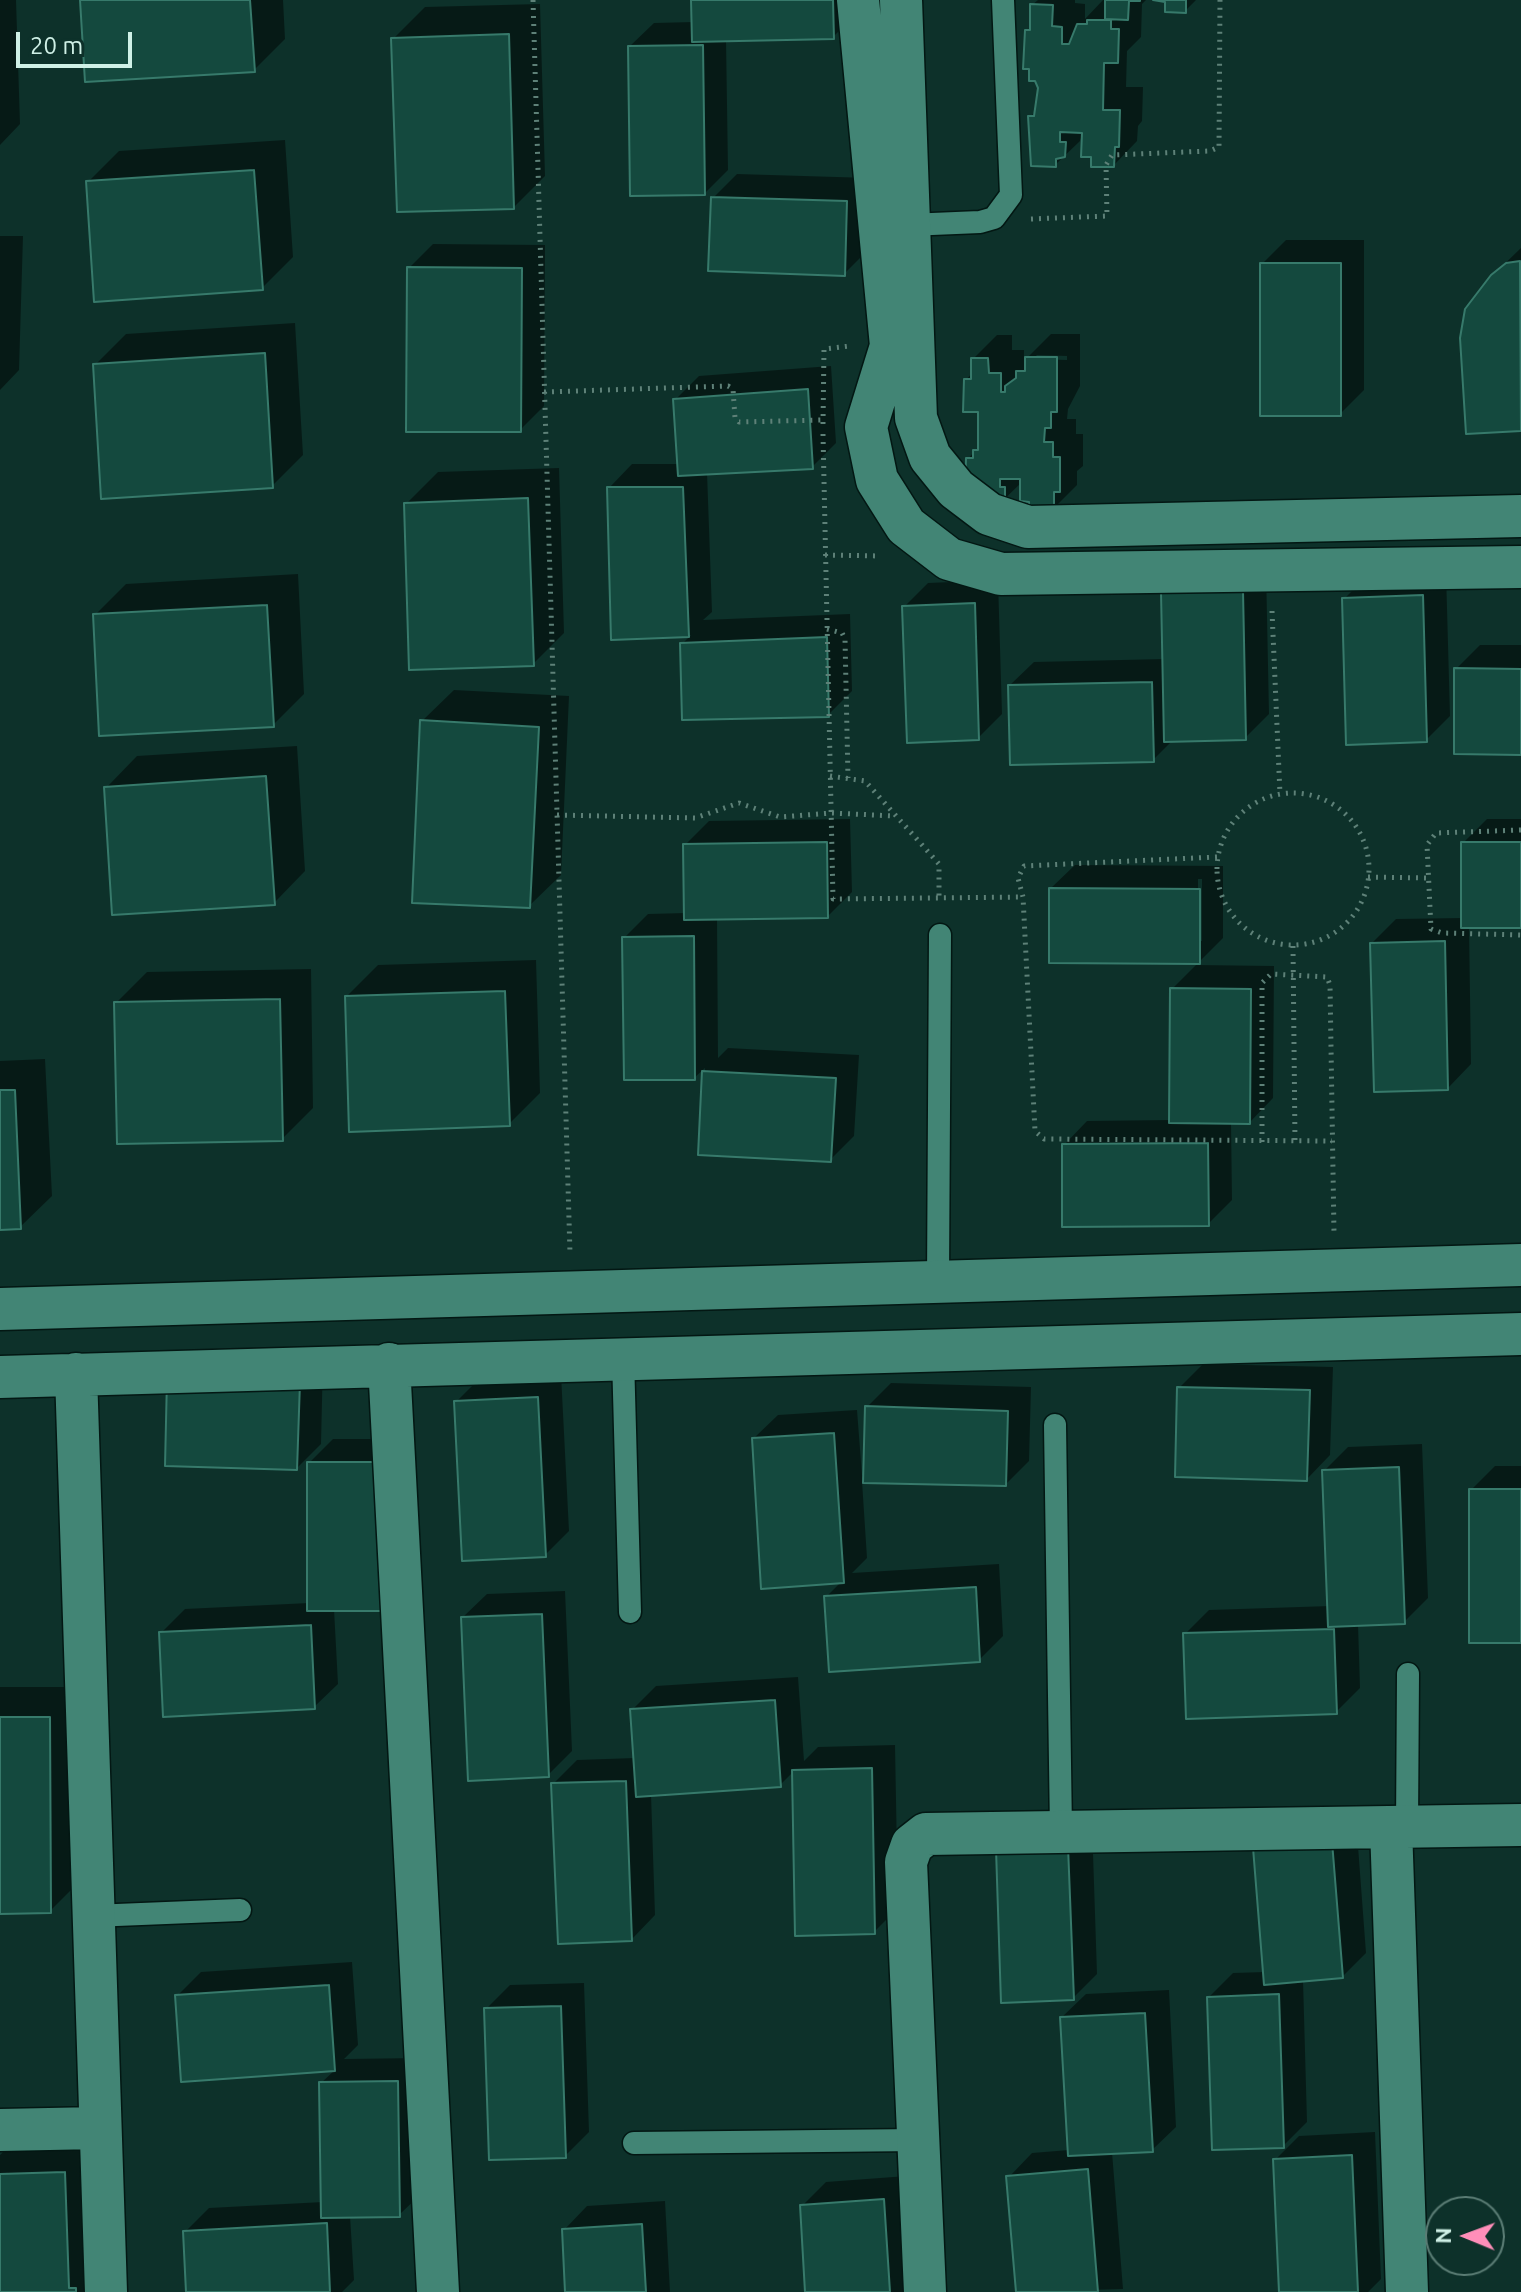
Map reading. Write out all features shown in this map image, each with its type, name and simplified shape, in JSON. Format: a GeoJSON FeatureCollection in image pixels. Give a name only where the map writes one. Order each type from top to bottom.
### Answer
{"type":"FeatureCollection","features":[{"type":"Feature","properties":{"kind":"street"},"geometry":{"type":"LineString","coordinates":[[858,0],[891,346],[866,427],[877,480],[906,526],[949,559],[1001,574],[1521,567]]}},
{"type":"Feature","properties":{"kind":"street"},"geometry":{"type":"LineString","coordinates":[[901,0],[916,418],[930,457],[956,489],[989,514],[1028,527],[1521,516]]}},
{"type":"Feature","properties":{"kind":"street"},"geometry":{"type":"LineString","coordinates":[[0,1309],[571,1290],[1521,1265]]}},
{"type":"Feature","properties":{"kind":"street"},"geometry":{"type":"LineString","coordinates":[[621,1289],[623,1357]]}},
{"type":"Feature","properties":{"kind":"street"},"geometry":{"type":"LineString","coordinates":[[0,1377],[1521,1334]]}},
{"type":"Feature","properties":{"kind":"street"},"geometry":{"type":"LineString","coordinates":[[389,1364],[438,2292]]}},
{"type":"Feature","properties":{"kind":"street"},"geometry":{"type":"LineString","coordinates":[[76,1374],[98,2128],[106,2292]]}},
{"type":"Feature","properties":{"kind":"street"},"geometry":{"type":"LineString","coordinates":[[925,2292],[906,1862],[912,1845],[926,1834],[1521,1825]]}},
{"type":"Feature","properties":{"kind":"street"},"geometry":{"type":"LineString","coordinates":[[1399,1827],[1407,2292]]}},
{"type":"Feature","properties":{"kind":"street"},"geometry":{"type":"LineString","coordinates":[[0,2130],[98,2128]]}},
{"type":"Feature","properties":{"kind":"lane"},"geometry":{"type":"LineString","coordinates":[[908,225],[980,222],[994,218],[1011,195],[1003,0]]}},
{"type":"Feature","properties":{"kind":"lane"},"geometry":{"type":"LineString","coordinates":[[938,1280],[940,935]]}},
{"type":"Feature","properties":{"kind":"lane"},"geometry":{"type":"LineString","coordinates":[[623,1357],[630,1612]]}},
{"type":"Feature","properties":{"kind":"lane"},"geometry":{"type":"LineString","coordinates":[[1055,1425],[1061,1831]]}},
{"type":"Feature","properties":{"kind":"lane"},"geometry":{"type":"LineString","coordinates":[[1399,1827],[1408,1674]]}},
{"type":"Feature","properties":{"kind":"lane"},"geometry":{"type":"LineString","coordinates":[[92,1916],[240,1910]]}},
{"type":"Feature","properties":{"kind":"lane"},"geometry":{"type":"LineString","coordinates":[[634,2143],[918,2140]]}},
{"type":"Feature","properties":{"kind":"path"},"geometry":{"type":"LineString","coordinates":[[533,0],[571,1290]]}},
{"type":"Feature","properties":{"kind":"path"},"geometry":{"type":"LineString","coordinates":[[1004,208],[1018,217],[1034,219],[1107,216],[1106,165],[1112,155],[1210,151],[1219,147],[1220,0]]}},
{"type":"Feature","properties":{"kind":"path"},"geometry":{"type":"LineString","coordinates":[[891,346],[824,349],[833,899],[1023,897]]}},
{"type":"Feature","properties":{"kind":"path"},"geometry":{"type":"LineString","coordinates":[[544,392],[728,386],[733,389],[735,418],[739,422],[823,420]]}},
{"type":"Feature","properties":{"kind":"path"},"geometry":{"type":"LineString","coordinates":[[1270,571],[1280,794]]}},
{"type":"Feature","properties":{"kind":"path"},"geometry":{"type":"LineString","coordinates":[[827,629],[842,633],[845,639],[848,778]]}},
{"type":"Feature","properties":{"kind":"path"},"geometry":{"type":"LineString","coordinates":[[830,776],[865,781],[939,864],[939,899]]}},
{"type":"Feature","properties":{"kind":"path"},"geometry":{"type":"LineString","coordinates":[[1280,794],[1319,797],[1352,820],[1368,857],[1368,877],[1356,912],[1344,926],[1312,944],[1293,946],[1266,940],[1241,926],[1221,894],[1217,857],[1232,822],[1262,799],[1280,794]]}},
{"type":"Feature","properties":{"kind":"path"},"geometry":{"type":"LineString","coordinates":[[557,815],[695,818],[739,803],[780,817],[832,813],[895,816]]}},
{"type":"Feature","properties":{"kind":"path"},"geometry":{"type":"LineString","coordinates":[[1521,830],[1436,833],[1427,845],[1428,921],[1436,932],[1521,935]]}},
{"type":"Feature","properties":{"kind":"path"},"geometry":{"type":"LineString","coordinates":[[1217,857],[1030,863],[1024,866],[1018,878],[1023,897],[1035,1131],[1044,1139],[1332,1141]]}},
{"type":"Feature","properties":{"kind":"path"},"geometry":{"type":"LineString","coordinates":[[1368,877],[1427,878]]}},
{"type":"Feature","properties":{"kind":"path"},"geometry":{"type":"LineString","coordinates":[[1293,946],[1295,1142]]}},
{"type":"Feature","properties":{"kind":"path"},"geometry":{"type":"LineString","coordinates":[[1262,1142],[1262,983],[1271,974],[1324,976],[1330,985],[1334,1270]]}},
{"type":"Feature","properties":{"kind":"building"},"geometry":{"type":"Polygon","coordinates":[[[80,0],[250,0],[255,72],[85,82],[80,0]]]}},
{"type":"Feature","properties":{"kind":"building"},"geometry":{"type":"Polygon","coordinates":[[[691,0],[833,0],[834,39],[692,42],[691,0]]]}},
{"type":"Feature","properties":{"kind":"building"},"geometry":{"type":"Polygon","coordinates":[[[1105,0],[1140,1],[1129,1],[1128,20],[1105,19],[1105,0]]]}},
{"type":"Feature","properties":{"kind":"building"},"geometry":{"type":"Polygon","coordinates":[[[1153,0],[1186,0],[1186,13],[1165,12],[1165,2],[1153,0]]]}},
{"type":"Feature","properties":{"kind":"building"},"geometry":{"type":"Polygon","coordinates":[[[1030,4],[1053,5],[1052,26],[1062,27],[1062,44],[1069,44],[1077,24],[1087,24],[1087,20],[1111,20],[1111,29],[1119,29],[1118,63],[1104,63],[1103,110],[1120,110],[1119,147],[1115,147],[1114,167],[1091,167],[1091,157],[1081,157],[1082,133],[1060,132],[1060,142],[1066,142],[1065,157],[1056,159],[1056,167],[1031,166],[1028,116],[1034,116],[1038,88],[1035,81],[1029,81],[1029,69],[1023,69],[1025,30],[1030,30],[1030,4]]]}},
{"type":"Feature","properties":{"kind":"building"},"geometry":{"type":"Polygon","coordinates":[[[509,34],[514,209],[397,212],[391,38],[509,34]]]}},
{"type":"Feature","properties":{"kind":"building"},"geometry":{"type":"Polygon","coordinates":[[[703,45],[705,195],[630,196],[628,46],[703,45]]]}},
{"type":"Feature","properties":{"kind":"building"},"geometry":{"type":"Polygon","coordinates":[[[254,170],[263,290],[94,302],[86,181],[254,170]]]}},
{"type":"Feature","properties":{"kind":"building"},"geometry":{"type":"Polygon","coordinates":[[[711,197],[847,201],[845,276],[708,271],[711,197]]]}},
{"type":"Feature","properties":{"kind":"building"},"geometry":{"type":"Polygon","coordinates":[[[1520,261],[1521,431],[1466,434],[1460,338],[1465,309],[1491,275],[1506,263],[1520,261]]]}},
{"type":"Feature","properties":{"kind":"building"},"geometry":{"type":"Polygon","coordinates":[[[1260,263],[1341,263],[1341,416],[1260,416],[1260,263]]]}},
{"type":"Feature","properties":{"kind":"building"},"geometry":{"type":"Polygon","coordinates":[[[407,267],[522,268],[521,432],[406,432],[407,267]]]}},
{"type":"Feature","properties":{"kind":"building"},"geometry":{"type":"Polygon","coordinates":[[[265,353],[273,488],[101,499],[93,364],[265,353]]]}},
{"type":"Feature","properties":{"kind":"building"},"geometry":{"type":"Polygon","coordinates":[[[1025,357],[1057,357],[1057,412],[1051,412],[1051,428],[1045,428],[1044,442],[1053,442],[1053,457],[1060,457],[1060,492],[1054,492],[1054,511],[1029,511],[1029,502],[1020,501],[1020,479],[1000,479],[1000,487],[1005,487],[1005,502],[965,498],[966,458],[973,458],[973,450],[978,450],[978,412],[963,412],[964,379],[971,379],[971,358],[988,358],[989,373],[1001,373],[1001,392],[1005,392],[1005,386],[1016,378],[1016,371],[1025,371],[1025,357]]]}},
{"type":"Feature","properties":{"kind":"building"},"geometry":{"type":"Polygon","coordinates":[[[808,389],[813,469],[678,476],[673,399],[808,389]]]}},
{"type":"Feature","properties":{"kind":"building"},"geometry":{"type":"Polygon","coordinates":[[[607,487],[683,487],[689,637],[611,640],[607,487]]]}},
{"type":"Feature","properties":{"kind":"building"},"geometry":{"type":"Polygon","coordinates":[[[528,498],[534,666],[409,670],[404,503],[528,498]]]}},
{"type":"Feature","properties":{"kind":"building"},"geometry":{"type":"Polygon","coordinates":[[[1243,591],[1246,740],[1164,742],[1161,592],[1243,591]]]}},
{"type":"Feature","properties":{"kind":"building"},"geometry":{"type":"Polygon","coordinates":[[[1423,595],[1427,742],[1346,745],[1342,598],[1423,595]]]}},
{"type":"Feature","properties":{"kind":"building"},"geometry":{"type":"Polygon","coordinates":[[[975,603],[979,740],[907,743],[902,606],[975,603]]]}},
{"type":"Feature","properties":{"kind":"building"},"geometry":{"type":"Polygon","coordinates":[[[267,605],[274,727],[99,736],[93,614],[267,605]]]}},
{"type":"Feature","properties":{"kind":"building"},"geometry":{"type":"Polygon","coordinates":[[[827,637],[829,717],[682,720],[680,643],[827,637]]]}},
{"type":"Feature","properties":{"kind":"building"},"geometry":{"type":"Polygon","coordinates":[[[1454,668],[1521,669],[1521,755],[1454,754],[1454,668]]]}},
{"type":"Feature","properties":{"kind":"building"},"geometry":{"type":"Polygon","coordinates":[[[1152,682],[1154,762],[1010,765],[1008,685],[1152,682]]]}},
{"type":"Feature","properties":{"kind":"building"},"geometry":{"type":"Polygon","coordinates":[[[420,720],[539,727],[530,908],[412,903],[420,720]]]}},
{"type":"Feature","properties":{"kind":"building"},"geometry":{"type":"Polygon","coordinates":[[[266,776],[275,905],[112,915],[104,787],[266,776]]]}},
{"type":"Feature","properties":{"kind":"building"},"geometry":{"type":"Polygon","coordinates":[[[827,842],[828,918],[684,920],[683,844],[827,842]]]}},
{"type":"Feature","properties":{"kind":"building"},"geometry":{"type":"Polygon","coordinates":[[[1461,842],[1521,842],[1521,928],[1461,928],[1461,842]]]}},
{"type":"Feature","properties":{"kind":"building"},"geometry":{"type":"Polygon","coordinates":[[[1049,888],[1200,889],[1200,964],[1049,963],[1049,888]]]}},
{"type":"Feature","properties":{"kind":"building"},"geometry":{"type":"Polygon","coordinates":[[[694,936],[695,1080],[624,1080],[622,937],[694,936]]]}},
{"type":"Feature","properties":{"kind":"building"},"geometry":{"type":"Polygon","coordinates":[[[1445,941],[1448,1090],[1374,1092],[1370,943],[1445,941]]]}},
{"type":"Feature","properties":{"kind":"building"},"geometry":{"type":"Polygon","coordinates":[[[1170,988],[1251,989],[1250,1124],[1169,1123],[1170,988]]]}},
{"type":"Feature","properties":{"kind":"building"},"geometry":{"type":"Polygon","coordinates":[[[505,991],[510,1126],[349,1132],[345,996],[505,991]]]}},
{"type":"Feature","properties":{"kind":"building"},"geometry":{"type":"Polygon","coordinates":[[[280,999],[283,1141],[117,1144],[114,1002],[280,999]]]}},
{"type":"Feature","properties":{"kind":"building"},"geometry":{"type":"Polygon","coordinates":[[[702,1071],[836,1078],[831,1162],[698,1155],[702,1071]]]}},
{"type":"Feature","properties":{"kind":"building"},"geometry":{"type":"Polygon","coordinates":[[[0,1090],[15,1090],[21,1229],[0,1230],[0,1090]]]}},
{"type":"Feature","properties":{"kind":"building"},"geometry":{"type":"Polygon","coordinates":[[[1208,1143],[1209,1226],[1062,1227],[1062,1144],[1208,1143]]]}},
{"type":"Feature","properties":{"kind":"building"},"geometry":{"type":"Polygon","coordinates":[[[167,1378],[300,1382],[297,1470],[165,1466],[167,1378]]]}},
{"type":"Feature","properties":{"kind":"building"},"geometry":{"type":"Polygon","coordinates":[[[1177,1387],[1310,1390],[1307,1481],[1175,1477],[1177,1387]]]}},
{"type":"Feature","properties":{"kind":"building"},"geometry":{"type":"Polygon","coordinates":[[[538,1397],[546,1557],[462,1561],[454,1401],[538,1397]]]}},
{"type":"Feature","properties":{"kind":"building"},"geometry":{"type":"Polygon","coordinates":[[[865,1406],[1008,1411],[1006,1486],[863,1483],[865,1406]]]}},
{"type":"Feature","properties":{"kind":"building"},"geometry":{"type":"Polygon","coordinates":[[[834,1433],[844,1583],[761,1589],[752,1438],[834,1433]]]}},
{"type":"Feature","properties":{"kind":"building"},"geometry":{"type":"Polygon","coordinates":[[[307,1462],[380,1462],[381,1611],[307,1611],[307,1462]]]}},
{"type":"Feature","properties":{"kind":"building"},"geometry":{"type":"Polygon","coordinates":[[[1399,1467],[1405,1624],[1328,1627],[1322,1470],[1399,1467]]]}},
{"type":"Feature","properties":{"kind":"building"},"geometry":{"type":"Polygon","coordinates":[[[1469,1489],[1521,1489],[1521,1643],[1469,1643],[1469,1489]]]}},
{"type":"Feature","properties":{"kind":"building"},"geometry":{"type":"Polygon","coordinates":[[[976,1587],[980,1662],[829,1672],[824,1596],[976,1587]]]}},
{"type":"Feature","properties":{"kind":"building"},"geometry":{"type":"Polygon","coordinates":[[[542,1614],[549,1777],[468,1781],[461,1617],[542,1614]]]}},
{"type":"Feature","properties":{"kind":"building"},"geometry":{"type":"Polygon","coordinates":[[[311,1625],[315,1709],[163,1717],[159,1632],[311,1625]]]}},
{"type":"Feature","properties":{"kind":"building"},"geometry":{"type":"Polygon","coordinates":[[[1334,1629],[1337,1714],[1186,1719],[1183,1633],[1334,1629]]]}},
{"type":"Feature","properties":{"kind":"building"},"geometry":{"type":"Polygon","coordinates":[[[775,1700],[781,1787],[636,1797],[630,1709],[775,1700]]]}},
{"type":"Feature","properties":{"kind":"building"},"geometry":{"type":"Polygon","coordinates":[[[0,1717],[50,1717],[51,1913],[0,1914],[0,1717]]]}},
{"type":"Feature","properties":{"kind":"building"},"geometry":{"type":"Polygon","coordinates":[[[872,1768],[875,1934],[795,1936],[792,1770],[872,1768]]]}},
{"type":"Feature","properties":{"kind":"building"},"geometry":{"type":"Polygon","coordinates":[[[626,1781],[632,1941],[558,1944],[551,1783],[626,1781]]]}},
{"type":"Feature","properties":{"kind":"building"},"geometry":{"type":"Polygon","coordinates":[[[1331,1829],[1343,1978],[1264,1985],[1252,1835],[1331,1829]]]}},
{"type":"Feature","properties":{"kind":"building"},"geometry":{"type":"Polygon","coordinates":[[[1068,1846],[1074,2000],[1001,2003],[996,1849],[1068,1846]]]}},
{"type":"Feature","properties":{"kind":"building"},"geometry":{"type":"Polygon","coordinates":[[[329,1985],[335,2071],[181,2082],[175,1995],[329,1985]]]}},
{"type":"Feature","properties":{"kind":"building"},"geometry":{"type":"Polygon","coordinates":[[[1279,1994],[1284,2148],[1212,2150],[1207,1997],[1279,1994]]]}},
{"type":"Feature","properties":{"kind":"building"},"geometry":{"type":"Polygon","coordinates":[[[561,2006],[566,2158],[489,2160],[484,2008],[561,2006]]]}},
{"type":"Feature","properties":{"kind":"building"},"geometry":{"type":"Polygon","coordinates":[[[1145,2013],[1153,2152],[1068,2156],[1060,2017],[1145,2013]]]}},
{"type":"Feature","properties":{"kind":"building"},"geometry":{"type":"Polygon","coordinates":[[[398,2081],[400,2217],[321,2218],[319,2082],[398,2081]]]}},
{"type":"Feature","properties":{"kind":"building"},"geometry":{"type":"Polygon","coordinates":[[[1352,2155],[1358,2292],[1279,2292],[1273,2159],[1352,2155]]]}},
{"type":"Feature","properties":{"kind":"building"},"geometry":{"type":"Polygon","coordinates":[[[1088,2169],[1098,2292],[1016,2292],[1006,2176],[1088,2169]]]}},
{"type":"Feature","properties":{"kind":"building"},"geometry":{"type":"Polygon","coordinates":[[[65,2172],[69,2288],[76,2288],[76,2292],[0,2292],[0,2174],[65,2172]]]}},
{"type":"Feature","properties":{"kind":"building"},"geometry":{"type":"Polygon","coordinates":[[[884,2199],[890,2292],[805,2292],[800,2205],[884,2199]]]}},
{"type":"Feature","properties":{"kind":"building"},"geometry":{"type":"Polygon","coordinates":[[[327,2223],[330,2292],[186,2292],[183,2231],[327,2223]]]}},
{"type":"Feature","properties":{"kind":"building"},"geometry":{"type":"Polygon","coordinates":[[[642,2224],[646,2292],[565,2292],[562,2229],[642,2224]]]}}]}
